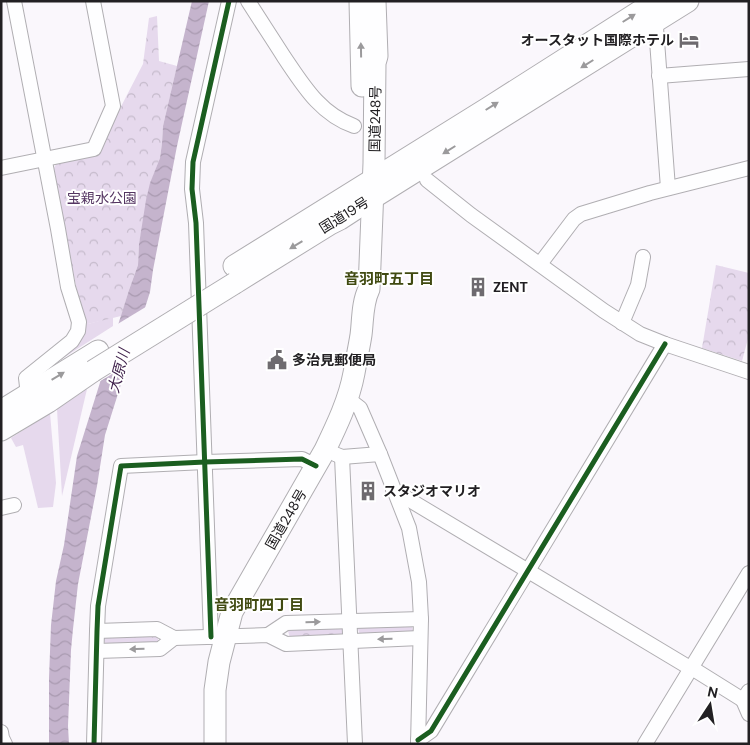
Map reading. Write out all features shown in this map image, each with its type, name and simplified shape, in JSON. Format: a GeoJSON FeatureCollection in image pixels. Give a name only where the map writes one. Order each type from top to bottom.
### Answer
{"type":"FeatureCollection","features":[{"type":"Feature","properties":{"kind":"highway","name":"国道248号"},"geometry":{"type":"LineString","coordinates":[[215,744],[215,690],[219,662],[218,636],[328,458],[353,377],[366,296],[369,289],[368,191],[360,1]]}},
{"type":"Feature","properties":{"kind":"highway","name":"国道248号"},"geometry":{"type":"LineString","coordinates":[[368,191],[375,63],[377,56],[375,1]]}},
{"type":"Feature","properties":{"kind":"highway","name":"国道19号"},"geometry":{"type":"LineString","coordinates":[[1,411],[28,394],[95,361],[232,277],[340,219],[368,191],[428,145],[654,7],[688,1]]}},
{"type":"Feature","properties":{"kind":"highway","name":"国道19号"},"geometry":{"type":"LineString","coordinates":[[368,191],[654,7]]}},
{"type":"Feature","properties":{"kind":"highway"},"geometry":{"type":"LineString","coordinates":[[377,56],[380,64],[380,132],[383,143],[388,148],[402,153],[409,153],[422,145],[428,145]]}},
{"type":"Feature","properties":{"kind":"highway","name":"国道19号"},"geometry":{"type":"LineString","coordinates":[[1,430],[48,402],[95,361]]}},
{"type":"Feature","properties":{"kind":"street"},"geometry":{"type":"LineString","coordinates":[[14,1],[68,286],[79,322],[78,331],[72,341],[26,378],[28,394]]}},
{"type":"Feature","properties":{"kind":"street"},"geometry":{"type":"LineString","coordinates":[[1,168],[94,149],[113,106],[92,1]]}},
{"type":"Feature","properties":{"kind":"street"},"geometry":{"type":"LineString","coordinates":[[218,636],[204,462],[196,223],[192,189],[193,162],[229,1]]}},
{"type":"Feature","properties":{"kind":"street"},"geometry":{"type":"LineString","coordinates":[[248,1],[312,97],[342,122],[354,126]]}},
{"type":"Feature","properties":{"kind":"street"},"geometry":{"type":"LineString","coordinates":[[654,7],[668,188]]}},
{"type":"Feature","properties":{"kind":"street"},"geometry":{"type":"LineString","coordinates":[[658,76],[749,69]]}},
{"type":"Feature","properties":{"kind":"street"},"geometry":{"type":"LineString","coordinates":[[540,264],[574,219],[581,214],[668,188],[749,168]]}},
{"type":"Feature","properties":{"kind":"street"},"geometry":{"type":"LineString","coordinates":[[427,180],[471,215],[640,334],[749,372]]}},
{"type":"Feature","properties":{"kind":"street"},"geometry":{"type":"LineString","coordinates":[[622,323],[638,285],[643,257]]}},
{"type":"Feature","properties":{"kind":"street"},"geometry":{"type":"LineString","coordinates":[[418,742],[430,731],[665,344]]}},
{"type":"Feature","properties":{"kind":"street"},"geometry":{"type":"LineString","coordinates":[[347,398],[360,408],[409,528],[419,582],[421,619],[418,742]]}},
{"type":"Feature","properties":{"kind":"street"},"geometry":{"type":"LineString","coordinates":[[94,744],[98,606],[121,466],[328,458],[380,454]]}},
{"type":"Feature","properties":{"kind":"street"},"geometry":{"type":"LineString","coordinates":[[328,458],[349,621],[355,744]]}},
{"type":"Feature","properties":{"kind":"street"},"geometry":{"type":"LineString","coordinates":[[393,490],[690,668],[746,695],[749,714]]}},
{"type":"Feature","properties":{"kind":"street"},"geometry":{"type":"LineString","coordinates":[[645,744],[749,573]]}},
{"type":"Feature","properties":{"kind":"street"},"geometry":{"type":"LineString","coordinates":[[268,635],[286,623],[421,619]]}},
{"type":"Feature","properties":{"kind":"street"},"geometry":{"type":"LineString","coordinates":[[97,631],[157,629],[174,638],[268,635],[286,644],[420,638]]}},
{"type":"Feature","properties":{"kind":"street"},"geometry":{"type":"LineString","coordinates":[[97,651],[160,649],[174,638]]}},
{"type":"Feature","properties":{"kind":"green space","name":"宝親水公園"},"geometry":{"type":"Polygon","coordinates":[[[157,16],[159,61],[177,66],[163,126],[160,158],[152,179],[139,244],[138,265],[121,316],[84,324],[52,172],[57,162],[96,155],[143,64],[149,18],[157,16]]]}},
{"type":"Feature","properties":{"kind":"green space"},"geometry":{"type":"Polygon","coordinates":[[[716,265],[749,273],[749,335],[742,361],[702,348],[716,265]]]}},
{"type":"Feature","properties":{"kind":"green space"},"geometry":{"type":"Polygon","coordinates":[[[113,317],[113,326],[35,376],[84,324],[113,317]]]}},
{"type":"Feature","properties":{"kind":"green space"},"geometry":{"type":"Polygon","coordinates":[[[87,389],[62,496],[57,409],[87,389]]]}},
{"type":"Feature","properties":{"kind":"green space"},"geometry":{"type":"Polygon","coordinates":[[[50,413],[56,483],[53,507],[38,508],[23,445],[16,447],[11,438],[50,413]]]}},
{"type":"Feature","properties":{"kind":"green space"},"geometry":{"type":"Polygon","coordinates":[[[362,623],[412,626],[413,631],[409,636],[360,635],[358,629],[362,623]]]}},
{"type":"Feature","properties":{"kind":"green space"},"geometry":{"type":"Polygon","coordinates":[[[339,625],[342,628],[343,634],[339,638],[290,638],[288,631],[292,626],[339,625]]]}},
{"type":"Feature","properties":{"kind":"green space"},"geometry":{"type":"Polygon","coordinates":[[[107,633],[158,636],[158,641],[155,645],[105,645],[104,639],[107,633]]]}},
{"type":"Feature","properties":{"kind":"water","name":"大原川"},"geometry":{"type":"Polygon","coordinates":[[[192,1],[209,1],[177,146],[150,292],[105,435],[78,584],[71,650],[69,744],[49,744],[51,625],[56,581],[64,545],[77,456],[138,265],[139,244],[146,200],[150,183],[160,158],[163,126],[192,1]]]}},
{"type":"Feature","properties":{"kind":"pier"},"geometry":{"type":"Polygon","coordinates":[[[149,305],[130,363],[99,382],[116,325],[149,305]]]}},
{"type":"Feature","properties":{"kind":"cycle path"},"geometry":{"type":"LineString","coordinates":[[211,637],[196,223],[192,189],[193,162],[229,1]]}},
{"type":"Feature","properties":{"kind":"cycle path"},"geometry":{"type":"LineString","coordinates":[[418,740],[431,731],[665,344]]}},
{"type":"Feature","properties":{"kind":"cycle path"},"geometry":{"type":"LineString","coordinates":[[94,744],[98,606],[121,466],[302,459],[316,466]]}},
{"type":"Feature","properties":{"kind":"place","name":"オースタット国際ホテル"},"geometry":{"type":"Point","coordinates":[689,40]}},
{"type":"Feature","properties":{"kind":"place","name":"ZENT"},"geometry":{"type":"Point","coordinates":[478,287]}},
{"type":"Feature","properties":{"kind":"place","name":"多治見郵便局"},"geometry":{"type":"Point","coordinates":[277,360]}},
{"type":"Feature","properties":{"kind":"place","name":"スタジオマリオ"},"geometry":{"type":"Point","coordinates":[368,491]}},
{"type":"Feature","properties":{"kind":"district","name":"音羽町五丁目"},"geometry":{"type":"Point","coordinates":[389,279]}},
{"type":"Feature","properties":{"kind":"district","name":"音羽町四丁目"},"geometry":{"type":"Point","coordinates":[259,605]}}]}
